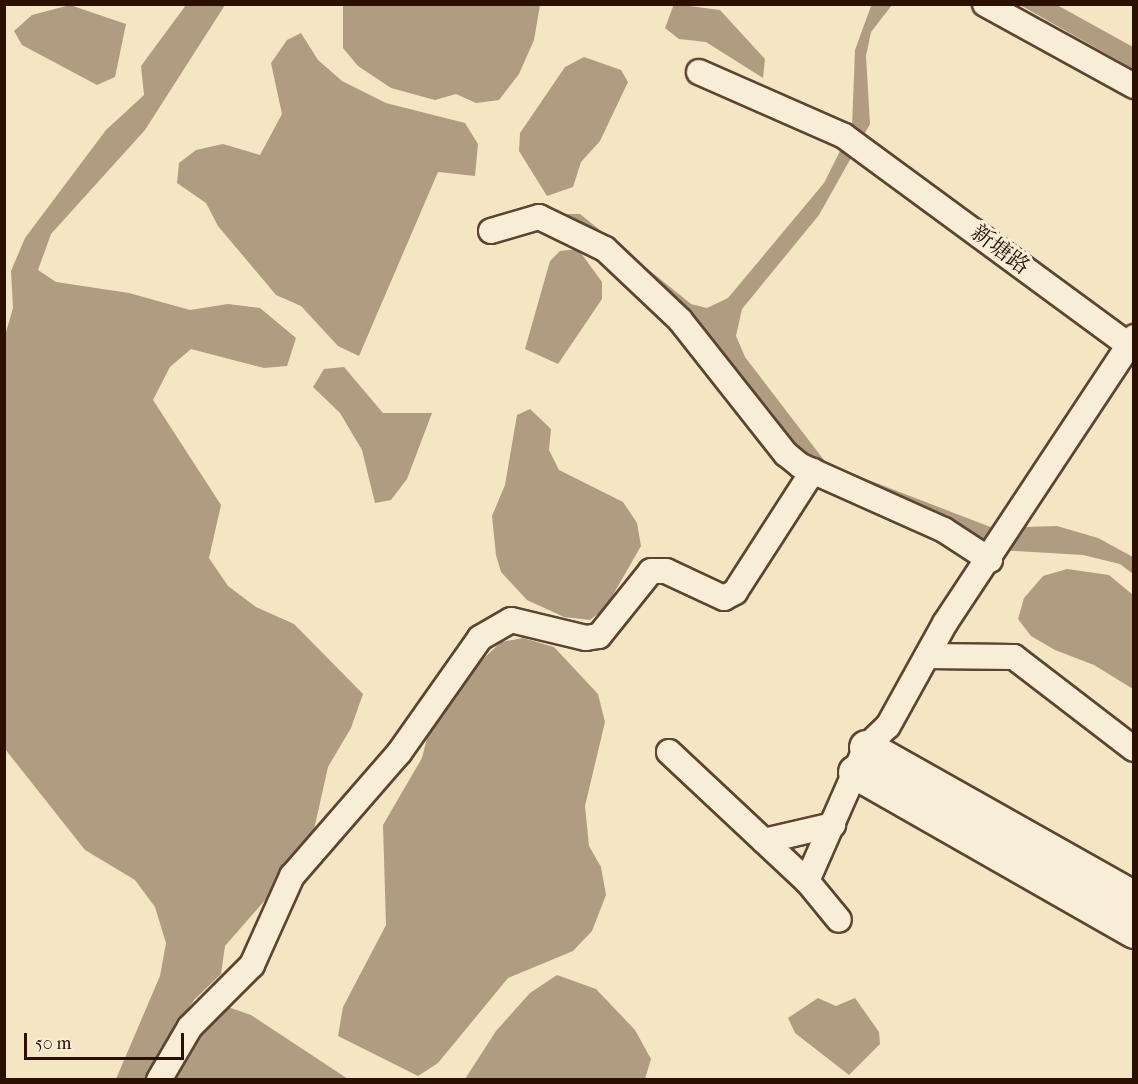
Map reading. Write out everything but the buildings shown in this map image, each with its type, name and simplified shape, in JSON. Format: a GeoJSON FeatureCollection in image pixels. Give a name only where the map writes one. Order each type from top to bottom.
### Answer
{"type":"FeatureCollection","features":[{"type":"Feature","properties":{"kind":"street"},"geometry":{"type":"LineString","coordinates":[[985,5],[1134,86]]}},
{"type":"Feature","properties":{"kind":"street","name":"新塘路"},"geometry":{"type":"LineString","coordinates":[[699,72],[844,136],[868,151],[1131,343]]}},
{"type":"Feature","properties":{"kind":"street"},"geometry":{"type":"LineString","coordinates":[[491,231],[539,217],[605,249],[680,320],[786,454],[813,471],[944,530],[993,556]]}},
{"type":"Feature","properties":{"kind":"street"},"geometry":{"type":"LineString","coordinates":[[807,881],[860,760],[888,726],[927,656],[1131,343]]}},
{"type":"Feature","properties":{"kind":"street"},"geometry":{"type":"LineString","coordinates":[[159,1080],[190,1027],[252,965],[292,876],[399,753],[480,638],[511,620],[586,638],[598,636],[651,571],[666,571],[724,598],[730,595],[813,471]]}},
{"type":"Feature","properties":{"kind":"street"},"geometry":{"type":"LineString","coordinates":[[927,656],[1014,657],[1134,749]]}},
{"type":"Feature","properties":{"kind":"street"},"geometry":{"type":"LineString","coordinates":[[669,752],[807,881],[839,920]]}},
{"type":"Feature","properties":{"kind":"street"},"geometry":{"type":"LineString","coordinates":[[860,760],[1134,898]]}},
{"type":"Feature","properties":{"kind":"street"},"geometry":{"type":"LineString","coordinates":[[860,760],[1134,931]]}},
{"type":"Feature","properties":{"kind":"street"},"geometry":{"type":"LineString","coordinates":[[764,841],[833,825]]}},
{"type":"Feature","properties":{"kind":"shaded area"},"geometry":{"type":"Polygon","coordinates":[[[343,4],[540,5],[534,40],[519,74],[499,100],[476,103],[456,94],[435,100],[391,88],[358,66],[343,48],[343,4]]]}},
{"type":"Feature","properties":{"kind":"shaded area"},"geometry":{"type":"Polygon","coordinates":[[[674,4],[720,10],[765,59],[763,78],[706,42],[679,39],[665,28],[674,4]]]}},
{"type":"Feature","properties":{"kind":"shaded area"},"geometry":{"type":"Polygon","coordinates":[[[70,5],[126,24],[115,77],[97,85],[22,45],[14,31],[32,15],[70,5]]]}},
{"type":"Feature","properties":{"kind":"shaded area"},"geometry":{"type":"Polygon","coordinates":[[[186,5],[225,5],[145,130],[51,234],[38,270],[56,282],[129,293],[190,310],[228,304],[260,308],[296,338],[287,366],[264,368],[191,349],[170,367],[153,400],[221,505],[209,558],[228,586],[256,607],[294,624],[363,694],[351,728],[328,767],[313,834],[295,866],[225,946],[221,974],[194,1000],[169,1038],[152,1079],[116,1079],[160,976],[166,943],[155,907],[135,880],[85,850],[5,749],[4,339],[13,308],[11,271],[25,238],[106,130],[144,95],[141,66],[186,5]]]}},
{"type":"Feature","properties":{"kind":"shaded area"},"geometry":{"type":"Polygon","coordinates":[[[892,5],[871,32],[866,56],[870,124],[819,215],[742,309],[736,336],[745,357],[827,464],[993,528],[1057,526],[1098,538],[1133,557],[1133,574],[1120,564],[1083,555],[999,550],[816,471],[563,214],[580,214],[691,304],[707,308],[728,298],[824,183],[852,127],[855,50],[871,6],[892,5]]]}},
{"type":"Feature","properties":{"kind":"shaded area"},"geometry":{"type":"Polygon","coordinates":[[[1020,5],[1057,5],[1133,47],[1133,69],[1020,5]]]}},
{"type":"Feature","properties":{"kind":"shaded area"},"geometry":{"type":"Polygon","coordinates":[[[301,33],[318,60],[342,81],[386,103],[465,123],[478,144],[475,176],[438,172],[359,356],[338,346],[301,306],[276,295],[218,226],[206,203],[177,183],[179,163],[196,150],[223,144],[260,155],[282,114],[271,63],[287,40],[301,33]]]}},
{"type":"Feature","properties":{"kind":"shaded area"},"geometry":{"type":"Polygon","coordinates":[[[584,57],[621,70],[628,82],[600,141],[581,162],[573,187],[547,196],[519,151],[520,133],[565,67],[584,57]]]}},
{"type":"Feature","properties":{"kind":"shaded area"},"geometry":{"type":"Polygon","coordinates":[[[578,249],[602,282],[602,299],[558,364],[525,349],[550,261],[560,251],[578,249]]]}},
{"type":"Feature","properties":{"kind":"shaded area"},"geometry":{"type":"Polygon","coordinates":[[[344,367],[383,413],[432,413],[407,479],[391,500],[375,503],[362,450],[340,413],[313,387],[324,369],[344,367]]]}},
{"type":"Feature","properties":{"kind":"shaded area"},"geometry":{"type":"Polygon","coordinates":[[[530,409],[551,429],[549,450],[559,470],[623,502],[637,523],[641,546],[606,607],[590,620],[564,617],[527,600],[501,572],[496,555],[492,516],[505,485],[517,415],[530,409]]]}},
{"type":"Feature","properties":{"kind":"shaded area"},"geometry":{"type":"Polygon","coordinates":[[[1067,569],[1109,575],[1133,595],[1133,689],[1094,665],[1055,650],[1031,636],[1018,619],[1024,598],[1043,576],[1067,569]]]}},
{"type":"Feature","properties":{"kind":"shaded area"},"geometry":{"type":"Polygon","coordinates":[[[523,638],[554,647],[598,694],[605,722],[585,806],[589,846],[601,867],[606,895],[592,931],[573,951],[508,978],[438,1063],[418,1076],[338,1036],[343,1007],[386,925],[383,825],[422,758],[431,722],[465,676],[501,642],[523,638]]]}},
{"type":"Feature","properties":{"kind":"shaded area"},"geometry":{"type":"Polygon","coordinates":[[[557,975],[596,989],[635,1030],[651,1059],[645,1079],[465,1079],[496,1031],[530,993],[557,975]]]}},
{"type":"Feature","properties":{"kind":"shaded area"},"geometry":{"type":"Polygon","coordinates":[[[818,998],[836,1006],[855,998],[879,1032],[880,1044],[849,1075],[795,1033],[788,1018],[818,998]]]}},
{"type":"Feature","properties":{"kind":"shaded area"},"geometry":{"type":"Polygon","coordinates":[[[228,1007],[251,1015],[348,1079],[174,1080],[214,1014],[228,1007]]]}}]}
